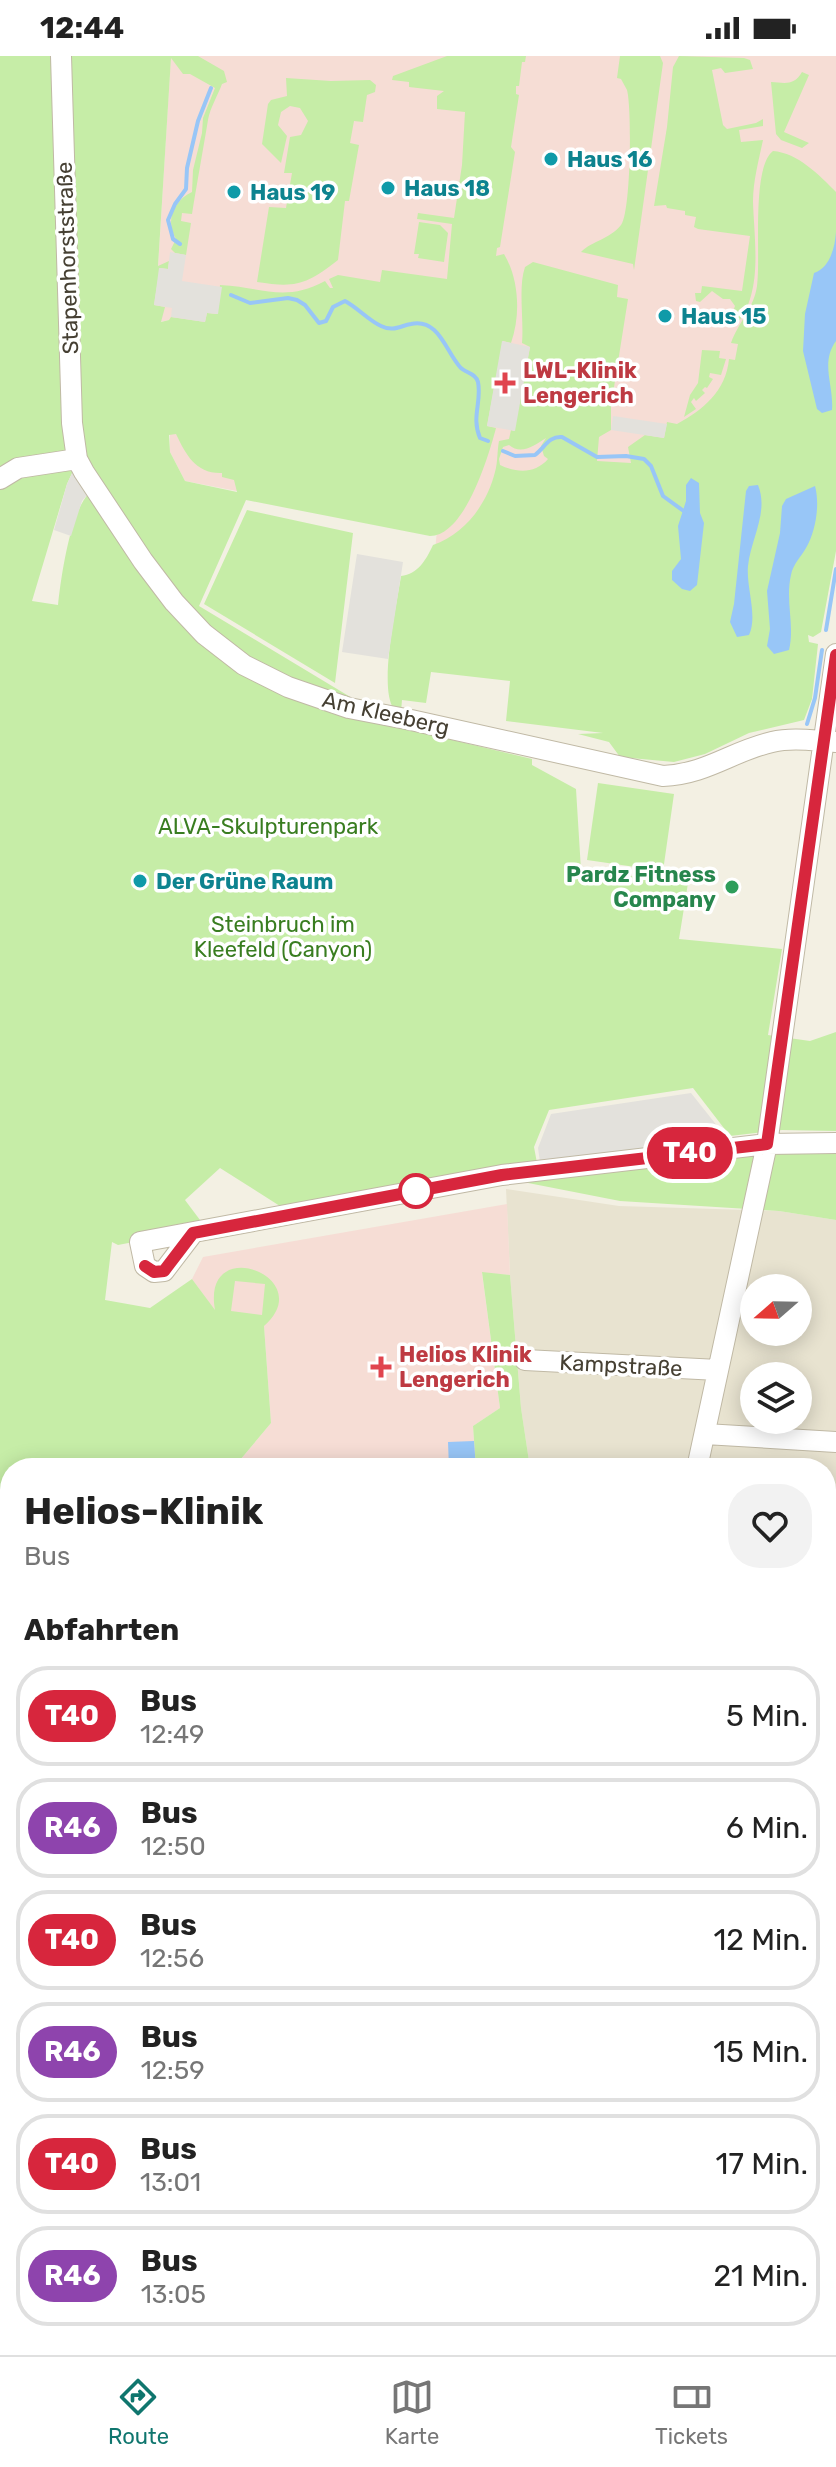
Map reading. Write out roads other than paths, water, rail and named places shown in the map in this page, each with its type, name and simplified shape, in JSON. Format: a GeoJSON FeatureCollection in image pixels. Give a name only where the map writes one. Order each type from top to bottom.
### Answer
{"type":"FeatureCollection","features":[{"type":"Feature","properties":{"kind":"street","name":"Stapenhorststraße"},"geometry":{"type":"LineString","coordinates":[[61,56],[72,423],[77,459]]}},
{"type":"Feature","properties":{"kind":"street"},"geometry":{"type":"LineString","coordinates":[[0,479],[18,468],[77,459]]}},
{"type":"Feature","properties":{"kind":"street","name":"Am Kleeberg"},"geometry":{"type":"LineString","coordinates":[[77,459],[135,549],[174,602],[204,634],[244,665],[288,687],[349,708],[663,776],[699,771],[773,742],[799,739],[830,742]]}},
{"type":"Feature","properties":{"kind":"street"},"geometry":{"type":"LineString","coordinates":[[699,1458],[767,1144],[830,742],[836,654]]}},
{"type":"Feature","properties":{"kind":"street"},"geometry":{"type":"LineString","coordinates":[[193,1233],[502,1175],[767,1144],[836,1143]]}},
{"type":"Feature","properties":{"kind":"street","name":"Kampstraße"},"geometry":{"type":"LineString","coordinates":[[525,1360],[718,1370]]}},
{"type":"Feature","properties":{"kind":"street"},"geometry":{"type":"LineString","coordinates":[[705,1434],[836,1442]]}},
{"type":"Feature","properties":{"kind":"water"},"geometry":{"type":"Polygon","coordinates":[[[836,232],[836,341],[828,366],[832,410],[822,413],[817,409],[803,351],[805,314],[814,273],[828,262],[836,232]]]}},
{"type":"Feature","properties":{"kind":"water"},"geometry":{"type":"Polygon","coordinates":[[[691,478],[699,483],[700,513],[704,523],[697,585],[690,591],[682,589],[672,580],[672,571],[681,559],[678,526],[686,501],[686,485],[691,478]]]}},
{"type":"Feature","properties":{"kind":"water"},"geometry":{"type":"Polygon","coordinates":[[[758,485],[762,505],[748,566],[751,627],[749,635],[737,637],[730,622],[746,491],[749,486],[758,485]]]}},
{"type":"Feature","properties":{"kind":"water"},"geometry":{"type":"Polygon","coordinates":[[[815,486],[815,526],[793,567],[789,585],[789,650],[774,654],[767,646],[770,629],[767,591],[780,533],[782,506],[786,499],[815,486]]]}},
{"type":"Feature","properties":{"kind":"water"},"geometry":{"type":"Polygon","coordinates":[[[474,1441],[475,1458],[449,1458],[448,1442],[474,1441]]]}},
{"type":"Feature","properties":{"kind":"waterway"},"geometry":{"type":"LineString","coordinates":[[180,244],[173,239],[168,220],[186,189],[187,168],[198,121],[211,88]]}},
{"type":"Feature","properties":{"kind":"waterway"},"geometry":{"type":"LineString","coordinates":[[231,295],[250,303],[288,298],[297,300],[319,323],[326,321],[333,307],[345,301],[385,328],[411,324],[428,326],[441,338],[460,367],[477,379],[477,430],[480,438],[488,441]]}},
{"type":"Feature","properties":{"kind":"waterway"},"geometry":{"type":"LineString","coordinates":[[503,451],[515,456],[535,455],[550,440],[562,437],[597,457],[644,459],[651,466],[663,496],[685,512]]}},
{"type":"Feature","properties":{"kind":"waterway"},"geometry":{"type":"LineString","coordinates":[[826,630],[836,569]]}},
{"type":"Feature","properties":{"kind":"waterway"},"geometry":{"type":"LineString","coordinates":[[807,724],[815,698],[822,650]]}},
{"type":"Feature","properties":{"kind":"place","name":"Haus 16"},"geometry":{"type":"Point","coordinates":[551,159]}},
{"type":"Feature","properties":{"kind":"place","name":"Haus 18"},"geometry":{"type":"Point","coordinates":[388,188]}},
{"type":"Feature","properties":{"kind":"place","name":"Haus 19"},"geometry":{"type":"Point","coordinates":[234,192]}},
{"type":"Feature","properties":{"kind":"place","name":"Haus 15"},"geometry":{"type":"Point","coordinates":[665,316]}},
{"type":"Feature","properties":{"kind":"place","name":"LWL-Klinik Lengerich"},"geometry":{"type":"Point","coordinates":[505,383]}},
{"type":"Feature","properties":{"kind":"place","name":"Der Grüne Raum"},"geometry":{"type":"Point","coordinates":[140,881]}},
{"type":"Feature","properties":{"kind":"place","name":"Pardz Fitness Company"},"geometry":{"type":"Point","coordinates":[732,887]}},
{"type":"Feature","properties":{"kind":"place","name":"Helios Klinik Lengerich"},"geometry":{"type":"Point","coordinates":[381,1367]}},
{"type":"Feature","properties":{"kind":"park label","name":"ALVA-Skulpturenpark"},"geometry":{"type":"Point","coordinates":[268,826]}},
{"type":"Feature","properties":{"kind":"park label","name":"Steinbruch im Kleefeld (Canyon)"},"geometry":{"type":"Point","coordinates":[283,936]}}]}
